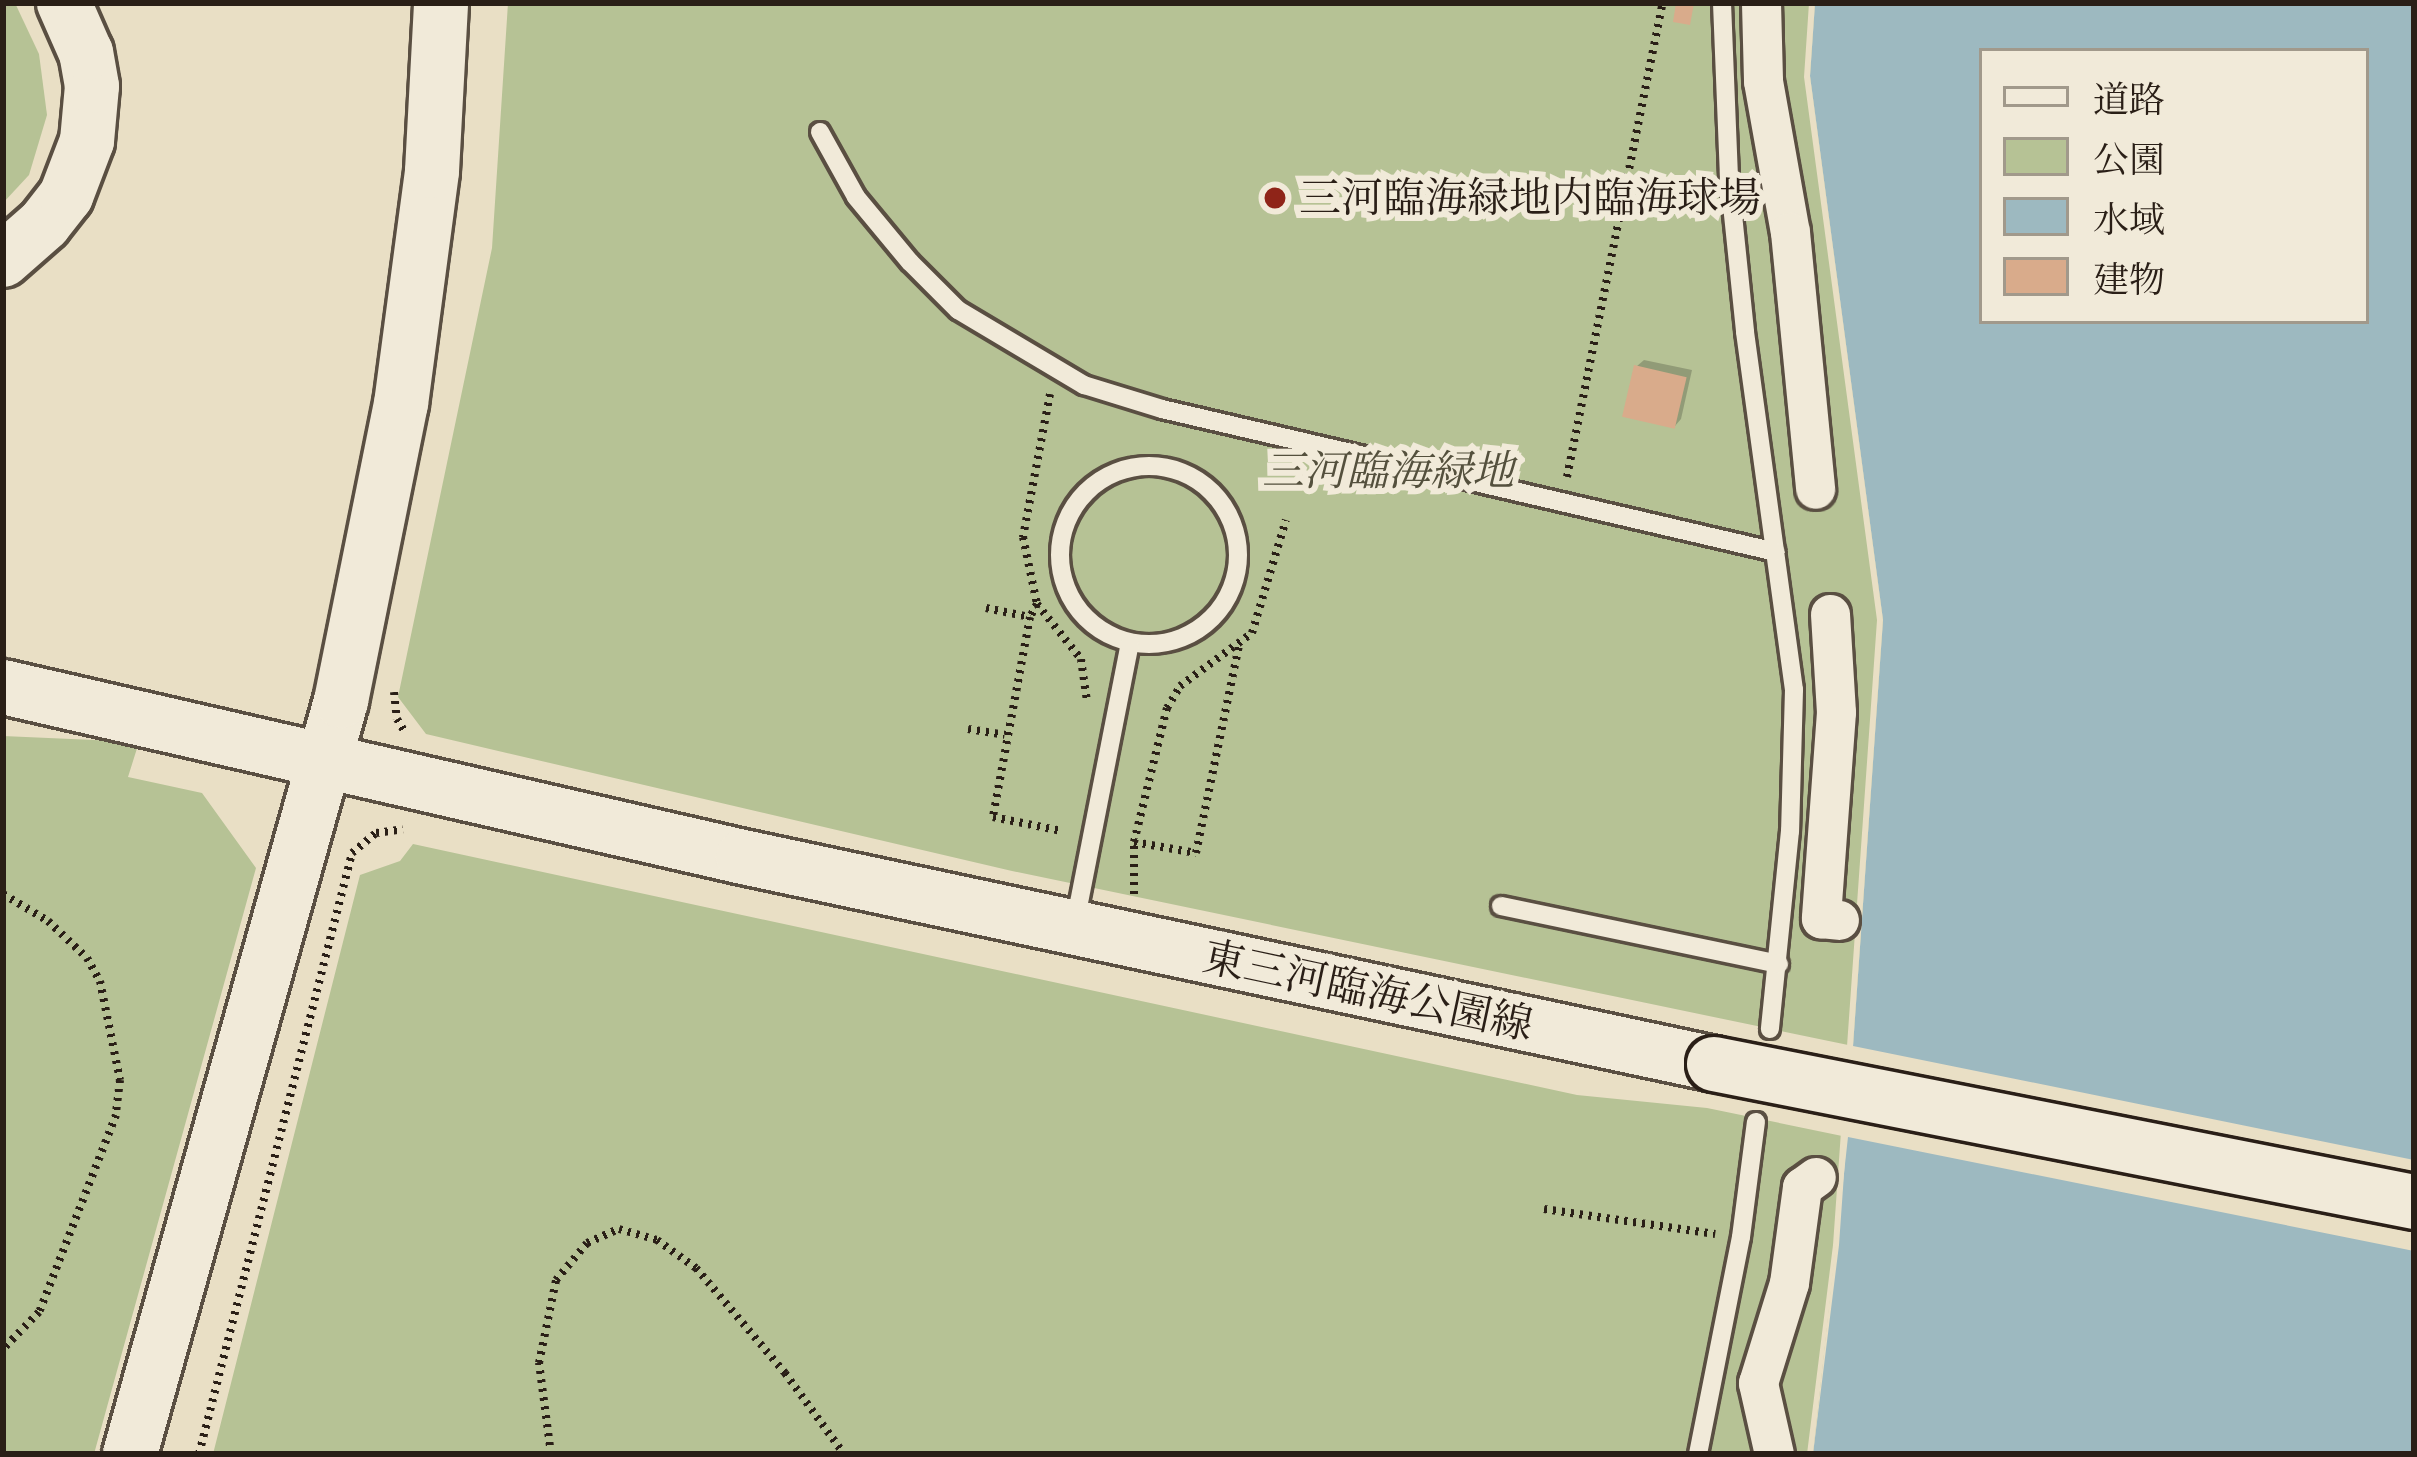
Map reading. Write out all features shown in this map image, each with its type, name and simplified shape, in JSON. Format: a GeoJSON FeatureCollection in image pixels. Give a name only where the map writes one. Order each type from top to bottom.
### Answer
{"type":"FeatureCollection","features":[{"type":"Feature","properties":{"kind":"main road"},"geometry":{"type":"LineString","coordinates":[[3,260],[44,224],[66,196],[87,141],[92,86],[86,53],[64,3]]}},
{"type":"Feature","properties":{"kind":"main road"},"geometry":{"type":"LineString","coordinates":[[130,1454],[327,758],[401,404],[432,171],[441,3]]}},
{"type":"Feature","properties":{"kind":"main road","name":"東三河臨海公園線"},"geometry":{"type":"LineString","coordinates":[[3,687],[1074,928],[1714,1064],[2414,1202]]}},
{"type":"Feature","properties":{"kind":"street"},"geometry":{"type":"LineString","coordinates":[[1760,3],[1763,81],[1792,250],[1815,489]]}},
{"type":"Feature","properties":{"kind":"street"},"geometry":{"type":"LineString","coordinates":[[1830,614],[1836,712],[1821,918],[1839,920]]}},
{"type":"Feature","properties":{"kind":"street"},"geometry":{"type":"LineString","coordinates":[[1774,1454],[1758,1383],[1789,1283],[1802,1187],[1816,1177]]}},
{"type":"Feature","properties":{"kind":"lane"},"geometry":{"type":"LineString","coordinates":[[1722,3],[1732,199],[1794,689],[1790,831],[1770,1029]]}},
{"type":"Feature","properties":{"kind":"lane"},"geometry":{"type":"LineString","coordinates":[[820,132],[856,197],[958,310],[1084,386],[1162,410],[1776,553]]}},
{"type":"Feature","properties":{"kind":"lane"},"geometry":{"type":"LineString","coordinates":[[1162,466],[1191,476],[1215,494],[1231,518],[1238,565],[1226,603],[1207,624],[1171,643],[1130,643],[1104,633],[1073,603],[1060,562],[1061,536],[1076,503],[1094,485],[1125,469],[1162,466]]}},
{"type":"Feature","properties":{"kind":"lane"},"geometry":{"type":"LineString","coordinates":[[1074,928],[1130,643]]}},
{"type":"Feature","properties":{"kind":"lane"},"geometry":{"type":"LineString","coordinates":[[1501,906],[1779,964]]}},
{"type":"Feature","properties":{"kind":"lane"},"geometry":{"type":"LineString","coordinates":[[1698,1454],[1741,1237],[1756,1122]]}},
{"type":"Feature","properties":{"kind":"path"},"geometry":{"type":"LineString","coordinates":[[1562,502],[1663,3]]}},
{"type":"Feature","properties":{"kind":"path"},"geometry":{"type":"LineString","coordinates":[[1055,369],[1023,537],[1037,604],[1081,659],[1088,703],[1083,724]]}},
{"type":"Feature","properties":{"kind":"path"},"geometry":{"type":"LineString","coordinates":[[1139,899],[1130,882],[1134,842],[1174,696],[1239,646],[1261,616],[1286,520]]}},
{"type":"Feature","properties":{"kind":"path"},"geometry":{"type":"LineString","coordinates":[[1037,604],[1030,617],[1005,735],[993,817],[1062,831]]}},
{"type":"Feature","properties":{"kind":"path"},"geometry":{"type":"LineString","coordinates":[[986,608],[1030,617]]}},
{"type":"Feature","properties":{"kind":"path"},"geometry":{"type":"LineString","coordinates":[[1134,842],[1196,853],[1239,646]]}},
{"type":"Feature","properties":{"kind":"path"},"geometry":{"type":"LineString","coordinates":[[394,688],[397,719],[411,741]]}},
{"type":"Feature","properties":{"kind":"path"},"geometry":{"type":"LineString","coordinates":[[968,729],[1005,735]]}},
{"type":"Feature","properties":{"kind":"path"},"geometry":{"type":"LineString","coordinates":[[1059,847],[1066,809]]}},
{"type":"Feature","properties":{"kind":"path"},"geometry":{"type":"LineString","coordinates":[[199,1454],[352,853],[376,832],[411,828]]}},
{"type":"Feature","properties":{"kind":"path"},"geometry":{"type":"LineString","coordinates":[[3,894],[48,921],[87,958],[100,981],[120,1079],[116,1115],[39,1312],[3,1349]]}},
{"type":"Feature","properties":{"kind":"path"},"geometry":{"type":"LineString","coordinates":[[1544,1208],[1741,1237]]}},
{"type":"Feature","properties":{"kind":"path"},"geometry":{"type":"LineString","coordinates":[[551,1454],[539,1363],[556,1280],[587,1243],[619,1229],[657,1240],[696,1268],[785,1373],[844,1454]]}},
{"type":"Feature","properties":{"kind":"green space"},"geometry":{"type":"Polygon","coordinates":[[[3,3],[15,3],[39,54],[47,115],[29,175],[3,203],[3,3]]]}},
{"type":"Feature","properties":{"kind":"green space","name":"三河臨海緑地"},"geometry":{"type":"Polygon","coordinates":[[[508,3],[1815,3],[1810,76],[1883,620],[1853,1046],[1012,871],[426,734],[398,697],[492,248],[508,3]]]}},
{"type":"Feature","properties":{"kind":"green space"},"geometry":{"type":"Polygon","coordinates":[[[3,736],[139,742],[128,777],[202,793],[256,868],[94,1454],[3,1454],[3,736]]]}},
{"type":"Feature","properties":{"kind":"green space"},"geometry":{"type":"Polygon","coordinates":[[[413,844],[1577,1095],[1707,1108],[1847,1137],[1813,1454],[213,1454],[360,875],[400,861],[413,844]]]}},
{"type":"Feature","properties":{"kind":"water"},"geometry":{"type":"Polygon","coordinates":[[[1815,3],[2414,3],[2414,1454],[1813,1454],[1839,1245],[1883,620],[1810,76],[1815,3]]]}},
{"type":"Feature","properties":{"kind":"pier"},"geometry":{"type":"Polygon","coordinates":[[[1809,3],[1815,3],[1810,76],[1883,620],[1853,1046],[2414,1160],[2414,1251],[1848,1137],[1813,1454],[1807,1454],[1833,1245],[1877,620],[1804,77],[1809,3]]]}},
{"type":"Feature","properties":{"kind":"building"},"geometry":{"type":"Polygon","coordinates":[[[1676,3],[1694,3],[1690,25],[1673,22],[1676,3]]]}},
{"type":"Feature","properties":{"kind":"building"},"geometry":{"type":"Polygon","coordinates":[[[1634,365],[1687,377],[1675,429],[1622,417],[1634,365]]]}},
{"type":"Feature","properties":{"kind":"place","name":"三河臨海緑地内臨海球場"},"geometry":{"type":"Point","coordinates":[1275,198]}}]}
